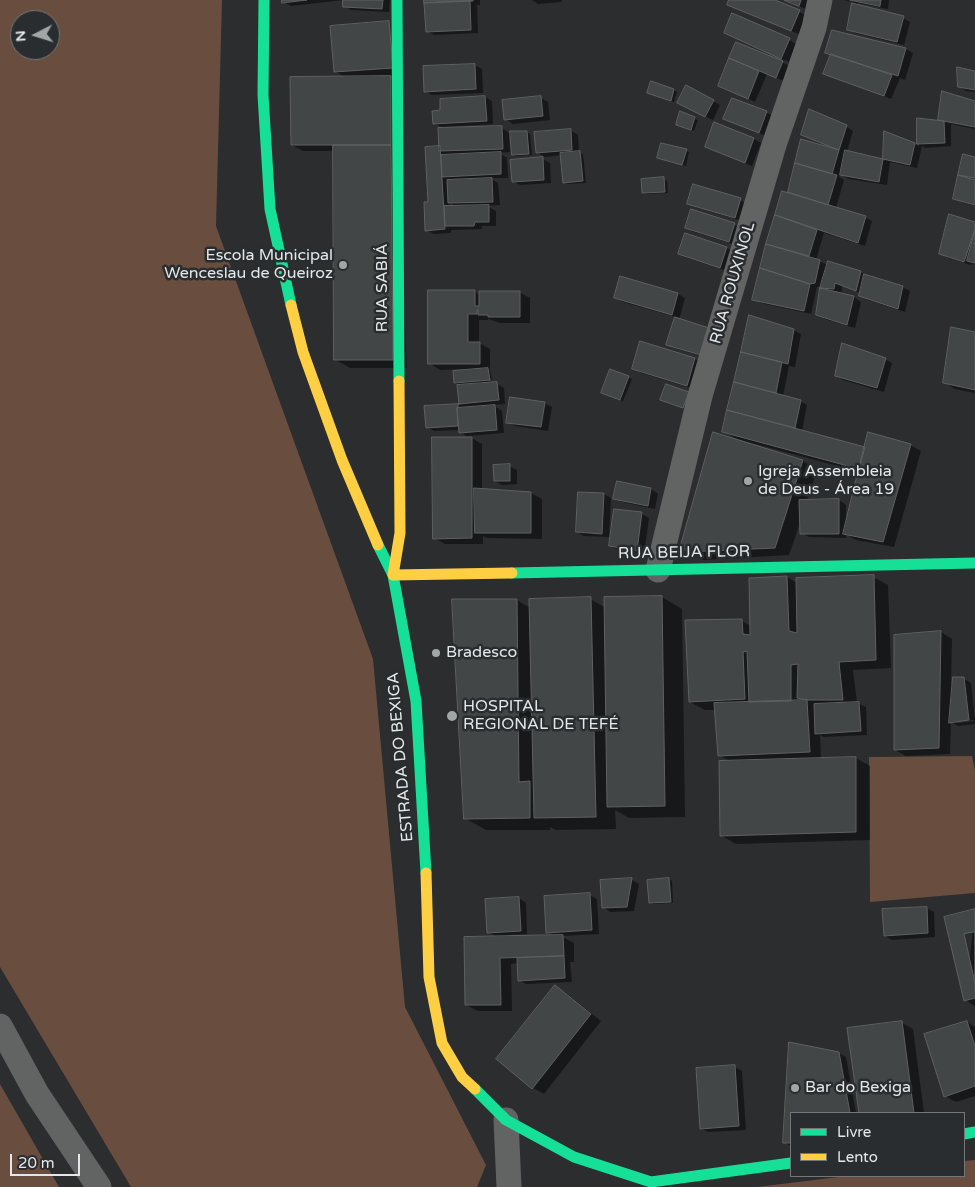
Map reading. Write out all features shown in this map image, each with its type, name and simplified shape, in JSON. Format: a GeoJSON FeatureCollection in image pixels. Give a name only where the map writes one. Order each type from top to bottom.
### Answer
{"type":"FeatureCollection","features":[{"type":"Feature","properties":{"kind":"street","name":"ESTRADA DO BEXIGA"},"geometry":{"type":"LineString","coordinates":[[264,0],[262,96],[270,209],[286,285],[303,352],[342,460],[370,528],[393,575],[416,701],[425,846],[429,977],[442,1043],[462,1077],[506,1120],[574,1157],[647,1185],[790,1164]]}},
{"type":"Feature","properties":{"kind":"street","name":"RUA SABIÁ"},"geometry":{"type":"LineString","coordinates":[[393,575],[400,533],[397,0]]}},
{"type":"Feature","properties":{"kind":"street","name":"RUA ROUXINOL"},"geometry":{"type":"LineString","coordinates":[[658,570],[700,396],[774,144],[814,28],[820,0]]}},
{"type":"Feature","properties":{"kind":"street","name":"RUA BEIJA FLOR"},"geometry":{"type":"LineString","coordinates":[[393,575],[975,563]]}},
{"type":"Feature","properties":{"kind":"street"},"geometry":{"type":"LineString","coordinates":[[0,1026],[37,1094],[99,1187]]}},
{"type":"Feature","properties":{"kind":"street"},"geometry":{"type":"LineString","coordinates":[[506,1120],[508,1187]]}},
{"type":"Feature","properties":{"kind":"shaded area"},"geometry":{"type":"Polygon","coordinates":[[[0,0],[222,0],[216,226],[373,659],[405,1007],[486,1165],[477,1187],[131,1187],[0,967],[0,0]]]}},
{"type":"Feature","properties":{"kind":"shaded area"},"geometry":{"type":"Polygon","coordinates":[[[972,756],[975,771],[975,893],[870,902],[869,757],[972,756]]]}},
{"type":"Feature","properties":{"kind":"shaded area"},"geometry":{"type":"Polygon","coordinates":[[[0,1084],[59,1187],[0,1187],[0,1084]]]}},
{"type":"Feature","properties":{"kind":"shaded area"},"geometry":{"type":"Polygon","coordinates":[[[975,1160],[975,1187],[757,1187],[839,1177],[965,1177],[965,1161],[975,1160]]]}},
{"type":"Feature","properties":{"kind":"building"},"geometry":{"type":"Polygon","coordinates":[[[282,0],[307,0],[282,3],[282,0]]]}},
{"type":"Feature","properties":{"kind":"building"},"geometry":{"type":"Polygon","coordinates":[[[343,0],[383,0],[382,9],[343,7],[343,0]]]}},
{"type":"Feature","properties":{"kind":"building"},"geometry":{"type":"Polygon","coordinates":[[[424,0],[473,0],[473,1],[424,3],[424,0]]]}},
{"type":"Feature","properties":{"kind":"building"},"geometry":{"type":"Polygon","coordinates":[[[729,0],[775,0],[800,10],[791,31],[727,5],[729,0]]]}},
{"type":"Feature","properties":{"kind":"building"},"geometry":{"type":"Polygon","coordinates":[[[784,0],[801,0],[799,6],[784,0]]]}},
{"type":"Feature","properties":{"kind":"building"},"geometry":{"type":"Polygon","coordinates":[[[850,0],[881,0],[880,6],[850,0]]]}},
{"type":"Feature","properties":{"kind":"building"},"geometry":{"type":"Polygon","coordinates":[[[470,1],[471,30],[426,32],[424,3],[470,1]]]}},
{"type":"Feature","properties":{"kind":"building"},"geometry":{"type":"Polygon","coordinates":[[[852,3],[904,16],[897,42],[847,30],[852,3]]]}},
{"type":"Feature","properties":{"kind":"building"},"geometry":{"type":"Polygon","coordinates":[[[732,13],[790,38],[781,59],[724,33],[732,13]]]}},
{"type":"Feature","properties":{"kind":"building"},"geometry":{"type":"Polygon","coordinates":[[[389,21],[393,68],[334,72],[330,26],[389,21]]]}},
{"type":"Feature","properties":{"kind":"building"},"geometry":{"type":"Polygon","coordinates":[[[832,30],[906,48],[898,76],[825,53],[832,30]]]}},
{"type":"Feature","properties":{"kind":"building"},"geometry":{"type":"Polygon","coordinates":[[[736,42],[783,61],[776,78],[729,58],[736,42]]]}},
{"type":"Feature","properties":{"kind":"building"},"geometry":{"type":"Polygon","coordinates":[[[831,54],[892,75],[884,96],[823,74],[831,54]]]}},
{"type":"Feature","properties":{"kind":"building"},"geometry":{"type":"Polygon","coordinates":[[[729,58],[759,71],[748,99],[718,86],[729,58]]]}},
{"type":"Feature","properties":{"kind":"building"},"geometry":{"type":"Polygon","coordinates":[[[475,64],[476,89],[424,92],[423,66],[475,64]]]}},
{"type":"Feature","properties":{"kind":"building"},"geometry":{"type":"Polygon","coordinates":[[[957,67],[975,71],[975,90],[958,87],[957,67]]]}},
{"type":"Feature","properties":{"kind":"building"},"geometry":{"type":"Polygon","coordinates":[[[391,76],[391,145],[291,145],[290,77],[391,76]]]}},
{"type":"Feature","properties":{"kind":"building"},"geometry":{"type":"Polygon","coordinates":[[[651,81],[674,89],[671,101],[647,93],[651,81]]]}},
{"type":"Feature","properties":{"kind":"building"},"geometry":{"type":"Polygon","coordinates":[[[686,85],[714,100],[705,117],[677,103],[686,85]]]}},
{"type":"Feature","properties":{"kind":"building"},"geometry":{"type":"Polygon","coordinates":[[[942,91],[975,101],[975,127],[938,120],[942,91]]]}},
{"type":"Feature","properties":{"kind":"building"},"geometry":{"type":"Polygon","coordinates":[[[485,96],[487,121],[433,124],[432,111],[440,110],[440,99],[485,96]]]}},
{"type":"Feature","properties":{"kind":"building"},"geometry":{"type":"Polygon","coordinates":[[[541,96],[543,116],[504,120],[502,100],[541,96]]]}},
{"type":"Feature","properties":{"kind":"building"},"geometry":{"type":"Polygon","coordinates":[[[732,98],[767,111],[759,133],[723,119],[732,98]]]}},
{"type":"Feature","properties":{"kind":"building"},"geometry":{"type":"Polygon","coordinates":[[[809,109],[847,125],[839,150],[801,135],[809,109]]]}},
{"type":"Feature","properties":{"kind":"building"},"geometry":{"type":"Polygon","coordinates":[[[680,111],[695,117],[691,130],[676,125],[680,111]]]}},
{"type":"Feature","properties":{"kind":"building"},"geometry":{"type":"Polygon","coordinates":[[[917,118],[944,121],[945,143],[917,144],[917,118]]]}},
{"type":"Feature","properties":{"kind":"building"},"geometry":{"type":"Polygon","coordinates":[[[714,122],[754,138],[745,163],[705,147],[714,122]]]}},
{"type":"Feature","properties":{"kind":"building"},"geometry":{"type":"Polygon","coordinates":[[[502,126],[503,149],[439,151],[438,128],[502,126]]]}},
{"type":"Feature","properties":{"kind":"building"},"geometry":{"type":"Polygon","coordinates":[[[571,129],[572,150],[536,153],[534,132],[571,129]]]}},
{"type":"Feature","properties":{"kind":"building"},"geometry":{"type":"Polygon","coordinates":[[[510,131],[527,131],[529,154],[512,155],[510,131]]]}},
{"type":"Feature","properties":{"kind":"building"},"geometry":{"type":"Polygon","coordinates":[[[884,131],[915,143],[910,165],[883,159],[884,131]]]}},
{"type":"Feature","properties":{"kind":"building"},"geometry":{"type":"Polygon","coordinates":[[[801,139],[839,150],[832,174],[795,163],[801,139]]]}},
{"type":"Feature","properties":{"kind":"building"},"geometry":{"type":"Polygon","coordinates":[[[661,143],[687,149],[682,165],[657,158],[661,143]]]}},
{"type":"Feature","properties":{"kind":"building"},"geometry":{"type":"Polygon","coordinates":[[[333,145],[391,145],[393,360],[334,360],[333,145]]]}},
{"type":"Feature","properties":{"kind":"building"},"geometry":{"type":"Polygon","coordinates":[[[440,146],[445,229],[425,231],[424,202],[428,202],[425,147],[440,146]]]}},
{"type":"Feature","properties":{"kind":"building"},"geometry":{"type":"Polygon","coordinates":[[[845,150],[883,159],[879,182],[840,175],[845,150]]]}},
{"type":"Feature","properties":{"kind":"building"},"geometry":{"type":"Polygon","coordinates":[[[580,151],[583,181],[563,183],[560,153],[580,151]]]}},
{"type":"Feature","properties":{"kind":"building"},"geometry":{"type":"Polygon","coordinates":[[[501,152],[501,174],[442,177],[441,155],[501,152]]]}},
{"type":"Feature","properties":{"kind":"building"},"geometry":{"type":"Polygon","coordinates":[[[963,154],[975,157],[975,178],[958,175],[963,154]]]}},
{"type":"Feature","properties":{"kind":"building"},"geometry":{"type":"Polygon","coordinates":[[[543,157],[544,180],[512,182],[510,160],[543,157]]]}},
{"type":"Feature","properties":{"kind":"building"},"geometry":{"type":"Polygon","coordinates":[[[795,163],[837,175],[828,205],[788,192],[795,163]]]}},
{"type":"Feature","properties":{"kind":"building"},"geometry":{"type":"Polygon","coordinates":[[[958,175],[975,180],[975,205],[953,199],[958,175]]]}},
{"type":"Feature","properties":{"kind":"building"},"geometry":{"type":"Polygon","coordinates":[[[664,177],[665,192],[642,193],[641,179],[664,177]]]}},
{"type":"Feature","properties":{"kind":"building"},"geometry":{"type":"Polygon","coordinates":[[[492,178],[493,202],[448,203],[447,180],[492,178]]]}},
{"type":"Feature","properties":{"kind":"building"},"geometry":{"type":"Polygon","coordinates":[[[693,184],[741,198],[735,218],[687,204],[693,184]]]}},
{"type":"Feature","properties":{"kind":"building"},"geometry":{"type":"Polygon","coordinates":[[[782,191],[866,216],[858,243],[775,215],[782,191]]]}},
{"type":"Feature","properties":{"kind":"building"},"geometry":{"type":"Polygon","coordinates":[[[489,205],[489,222],[475,222],[474,226],[445,226],[444,206],[489,205]]]}},
{"type":"Feature","properties":{"kind":"building"},"geometry":{"type":"Polygon","coordinates":[[[691,209],[735,223],[729,242],[685,228],[691,209]]]}},
{"type":"Feature","properties":{"kind":"building"},"geometry":{"type":"Polygon","coordinates":[[[949,214],[975,222],[975,229],[964,262],[939,254],[949,214]]]}},
{"type":"Feature","properties":{"kind":"building"},"geometry":{"type":"Polygon","coordinates":[[[775,215],[817,230],[809,256],[766,244],[775,215]]]}},
{"type":"Feature","properties":{"kind":"building"},"geometry":{"type":"Polygon","coordinates":[[[975,230],[975,263],[967,261],[975,230]]]}},
{"type":"Feature","properties":{"kind":"building"},"geometry":{"type":"Polygon","coordinates":[[[685,233],[727,247],[720,268],[678,254],[685,233]]]}},
{"type":"Feature","properties":{"kind":"building"},"geometry":{"type":"Polygon","coordinates":[[[766,244],[820,260],[815,283],[810,284],[760,268],[766,244]]]}},
{"type":"Feature","properties":{"kind":"building"},"geometry":{"type":"Polygon","coordinates":[[[828,261],[861,271],[856,291],[835,283],[834,289],[820,288],[828,261]]]}},
{"type":"Feature","properties":{"kind":"building"},"geometry":{"type":"Polygon","coordinates":[[[760,268],[810,284],[804,311],[752,300],[760,268]]]}},
{"type":"Feature","properties":{"kind":"building"},"geometry":{"type":"Polygon","coordinates":[[[864,274],[903,286],[898,309],[859,296],[864,274]]]}},
{"type":"Feature","properties":{"kind":"building"},"geometry":{"type":"Polygon","coordinates":[[[620,276],[678,293],[672,315],[614,298],[620,276]]]}},
{"type":"Feature","properties":{"kind":"building"},"geometry":{"type":"Polygon","coordinates":[[[820,288],[854,296],[847,325],[816,315],[820,288]]]}},
{"type":"Feature","properties":{"kind":"building"},"geometry":{"type":"Polygon","coordinates":[[[428,290],[475,290],[475,306],[479,306],[479,291],[520,291],[520,317],[488,317],[488,315],[478,315],[478,310],[477,314],[468,314],[468,342],[480,342],[480,364],[428,364],[428,290]]]}},
{"type":"Feature","properties":{"kind":"building"},"geometry":{"type":"Polygon","coordinates":[[[749,315],[794,329],[788,364],[741,352],[749,315]]]}},
{"type":"Feature","properties":{"kind":"building"},"geometry":{"type":"Polygon","coordinates":[[[675,317],[709,328],[701,355],[666,345],[675,317]]]}},
{"type":"Feature","properties":{"kind":"building"},"geometry":{"type":"Polygon","coordinates":[[[951,327],[975,332],[975,390],[943,383],[951,327]]]}},
{"type":"Feature","properties":{"kind":"building"},"geometry":{"type":"Polygon","coordinates":[[[640,341],[695,358],[687,386],[632,369],[640,341]]]}},
{"type":"Feature","properties":{"kind":"building"},"geometry":{"type":"Polygon","coordinates":[[[842,343],[886,358],[877,388],[835,376],[842,343]]]}},
{"type":"Feature","properties":{"kind":"building"},"geometry":{"type":"Polygon","coordinates":[[[741,352],[782,362],[776,393],[734,382],[741,352]]]}},
{"type":"Feature","properties":{"kind":"building"},"geometry":{"type":"Polygon","coordinates":[[[488,368],[490,380],[454,383],[453,371],[488,368]]]}},
{"type":"Feature","properties":{"kind":"building"},"geometry":{"type":"Polygon","coordinates":[[[610,369],[629,376],[620,400],[601,393],[610,369]]]}},
{"type":"Feature","properties":{"kind":"building"},"geometry":{"type":"Polygon","coordinates":[[[497,382],[499,400],[459,404],[457,385],[497,382]]]}},
{"type":"Feature","properties":{"kind":"building"},"geometry":{"type":"Polygon","coordinates":[[[734,382],[801,400],[795,428],[727,410],[734,382]]]}},
{"type":"Feature","properties":{"kind":"building"},"geometry":{"type":"Polygon","coordinates":[[[666,384],[689,392],[683,408],[660,400],[666,384]]]}},
{"type":"Feature","properties":{"kind":"building"},"geometry":{"type":"Polygon","coordinates":[[[510,397],[545,402],[541,427],[506,423],[510,397]]]}},
{"type":"Feature","properties":{"kind":"building"},"geometry":{"type":"Polygon","coordinates":[[[459,404],[457,408],[458,426],[426,428],[424,406],[459,404]]]}},
{"type":"Feature","properties":{"kind":"building"},"geometry":{"type":"Polygon","coordinates":[[[495,405],[497,430],[459,433],[457,408],[495,405]]]}},
{"type":"Feature","properties":{"kind":"building"},"geometry":{"type":"Polygon","coordinates":[[[727,410],[865,447],[859,469],[722,432],[727,410]]]}},
{"type":"Feature","properties":{"kind":"building","name":"Igreja Assembleia de Deus - Área 19"},"geometry":{"type":"Polygon","coordinates":[[[713,432],[803,460],[775,548],[687,552],[681,545],[713,432]]]}},
{"type":"Feature","properties":{"kind":"building"},"geometry":{"type":"Polygon","coordinates":[[[868,432],[911,444],[883,542],[843,534],[868,432]]]}},
{"type":"Feature","properties":{"kind":"building"},"geometry":{"type":"Polygon","coordinates":[[[432,437],[472,437],[472,538],[433,539],[432,437]]]}},
{"type":"Feature","properties":{"kind":"building"},"geometry":{"type":"Polygon","coordinates":[[[510,464],[510,481],[494,481],[493,465],[510,464]]]}},
{"type":"Feature","properties":{"kind":"building"},"geometry":{"type":"Polygon","coordinates":[[[617,481],[651,488],[648,506],[613,499],[617,481]]]}},
{"type":"Feature","properties":{"kind":"building"},"geometry":{"type":"Polygon","coordinates":[[[474,488],[531,492],[531,533],[475,533],[474,488]]]}},
{"type":"Feature","properties":{"kind":"building"},"geometry":{"type":"Polygon","coordinates":[[[578,492],[604,493],[602,534],[576,532],[578,492]]]}},
{"type":"Feature","properties":{"kind":"building"},"geometry":{"type":"Polygon","coordinates":[[[839,499],[839,534],[800,534],[799,500],[839,499]]]}},
{"type":"Feature","properties":{"kind":"building"},"geometry":{"type":"Polygon","coordinates":[[[614,509],[642,512],[637,551],[609,546],[614,509]]]}},
{"type":"Feature","properties":{"kind":"building"},"geometry":{"type":"Polygon","coordinates":[[[874,575],[876,660],[839,662],[843,700],[807,700],[797,698],[798,664],[791,665],[791,701],[749,702],[747,651],[743,652],[745,699],[689,702],[685,620],[742,619],[743,634],[750,635],[749,578],[787,576],[789,631],[797,633],[796,578],[874,575]]]}},
{"type":"Feature","properties":{"kind":"building"},"geometry":{"type":"Polygon","coordinates":[[[662,596],[665,806],[607,807],[604,597],[662,596]]]}},
{"type":"Feature","properties":{"kind":"building"},"geometry":{"type":"Polygon","coordinates":[[[591,597],[596,817],[534,818],[529,599],[591,597]]]}},
{"type":"Feature","properties":{"kind":"building"},"geometry":{"type":"Polygon","coordinates":[[[452,599],[517,599],[519,782],[530,781],[530,818],[464,819],[452,599]]]}},
{"type":"Feature","properties":{"kind":"building"},"geometry":{"type":"Polygon","coordinates":[[[941,631],[939,748],[894,750],[894,635],[941,631]]]}},
{"type":"Feature","properties":{"kind":"building"},"geometry":{"type":"Polygon","coordinates":[[[953,677],[964,677],[969,720],[949,723],[953,677]]]}},
{"type":"Feature","properties":{"kind":"building"},"geometry":{"type":"Polygon","coordinates":[[[807,700],[810,752],[718,756],[714,703],[807,700]]]}},
{"type":"Feature","properties":{"kind":"building"},"geometry":{"type":"Polygon","coordinates":[[[859,702],[861,731],[815,734],[814,704],[859,702]]]}},
{"type":"Feature","properties":{"kind":"building"},"geometry":{"type":"Polygon","coordinates":[[[856,757],[856,832],[720,836],[719,761],[856,757]]]}},
{"type":"Feature","properties":{"kind":"building"},"geometry":{"type":"Polygon","coordinates":[[[632,878],[627,907],[602,908],[600,880],[632,878]]]}},
{"type":"Feature","properties":{"kind":"building"},"geometry":{"type":"Polygon","coordinates":[[[669,878],[671,902],[649,903],[647,880],[669,878]]]}},
{"type":"Feature","properties":{"kind":"building"},"geometry":{"type":"Polygon","coordinates":[[[590,893],[592,930],[546,933],[544,896],[590,893]]]}},
{"type":"Feature","properties":{"kind":"building"},"geometry":{"type":"Polygon","coordinates":[[[519,897],[521,931],[487,933],[485,899],[519,897]]]}},
{"type":"Feature","properties":{"kind":"building"},"geometry":{"type":"Polygon","coordinates":[[[927,907],[928,933],[884,936],[882,909],[927,907]]]}},
{"type":"Feature","properties":{"kind":"building"},"geometry":{"type":"Polygon","coordinates":[[[975,909],[975,998],[964,1001],[944,917],[975,909]]]}},
{"type":"Feature","properties":{"kind":"building"},"geometry":{"type":"Polygon","coordinates":[[[975,932],[975,983],[964,934],[975,932]]]}},
{"type":"Feature","properties":{"kind":"building"},"geometry":{"type":"Polygon","coordinates":[[[563,935],[564,956],[500,958],[501,1005],[465,1005],[464,937],[563,935]]]}},
{"type":"Feature","properties":{"kind":"building"},"geometry":{"type":"Polygon","coordinates":[[[564,956],[565,978],[518,981],[517,958],[564,956]]]}},
{"type":"Feature","properties":{"kind":"building"},"geometry":{"type":"Polygon","coordinates":[[[555,985],[591,1014],[532,1089],[496,1059],[555,985]]]}},
{"type":"Feature","properties":{"kind":"building"},"geometry":{"type":"Polygon","coordinates":[[[902,1021],[914,1112],[859,1112],[847,1028],[902,1021]]]}},
{"type":"Feature","properties":{"kind":"building"},"geometry":{"type":"Polygon","coordinates":[[[967,1021],[975,1046],[975,1086],[944,1097],[924,1034],[967,1021]]]}},
{"type":"Feature","properties":{"kind":"building"},"geometry":{"type":"Polygon","coordinates":[[[789,1042],[839,1052],[850,1112],[790,1112],[790,1143],[783,1143],[789,1042]]]}},
{"type":"Feature","properties":{"kind":"building"},"geometry":{"type":"Polygon","coordinates":[[[735,1065],[739,1126],[700,1129],[696,1068],[735,1065]]]}},
{"type":"Feature","properties":{"kind":"traffic: fast"},"geometry":{"type":"LineString","coordinates":[[264,0],[263,95],[270,209],[291,305]]}},
{"type":"Feature","properties":{"kind":"traffic: fast"},"geometry":{"type":"LineString","coordinates":[[397,0],[399,381]]}},
{"type":"Feature","properties":{"kind":"traffic: fast"},"geometry":{"type":"LineString","coordinates":[[378,545],[393,575],[416,701],[426,873]]}},
{"type":"Feature","properties":{"kind":"traffic: fast"},"geometry":{"type":"LineString","coordinates":[[512,573],[975,563]]}},
{"type":"Feature","properties":{"kind":"traffic: fast"},"geometry":{"type":"LineString","coordinates":[[475,1089],[506,1120],[574,1157],[651,1182],[790,1163]]}},
{"type":"Feature","properties":{"kind":"traffic: fast"},"geometry":{"type":"LineString","coordinates":[[965,1134],[975,1132]]}},
{"type":"Feature","properties":{"kind":"traffic: slow"},"geometry":{"type":"LineString","coordinates":[[291,305],[303,352],[342,460],[378,545]]}},
{"type":"Feature","properties":{"kind":"traffic: slow"},"geometry":{"type":"LineString","coordinates":[[399,381],[400,533],[393,575],[512,573]]}},
{"type":"Feature","properties":{"kind":"traffic: slow"},"geometry":{"type":"LineString","coordinates":[[426,873],[429,977],[442,1043],[462,1077],[475,1089]]}},
{"type":"Feature","properties":{"kind":"place","name":"Escola Municipal Wenceslau de Queiroz"},"geometry":{"type":"Point","coordinates":[343,265]}},
{"type":"Feature","properties":{"kind":"place","name":"Igreja Assembleia de Deus - Área 19"},"geometry":{"type":"Point","coordinates":[748,481]}},
{"type":"Feature","properties":{"kind":"place","name":"Bradesco"},"geometry":{"type":"Point","coordinates":[436,653]}},
{"type":"Feature","properties":{"kind":"place","name":"HOSPITAL REGIONAL DE TEFÉ"},"geometry":{"type":"Point","coordinates":[452,716]}},
{"type":"Feature","properties":{"kind":"place","name":"Bar do Bexiga"},"geometry":{"type":"Point","coordinates":[795,1088]}}]}
